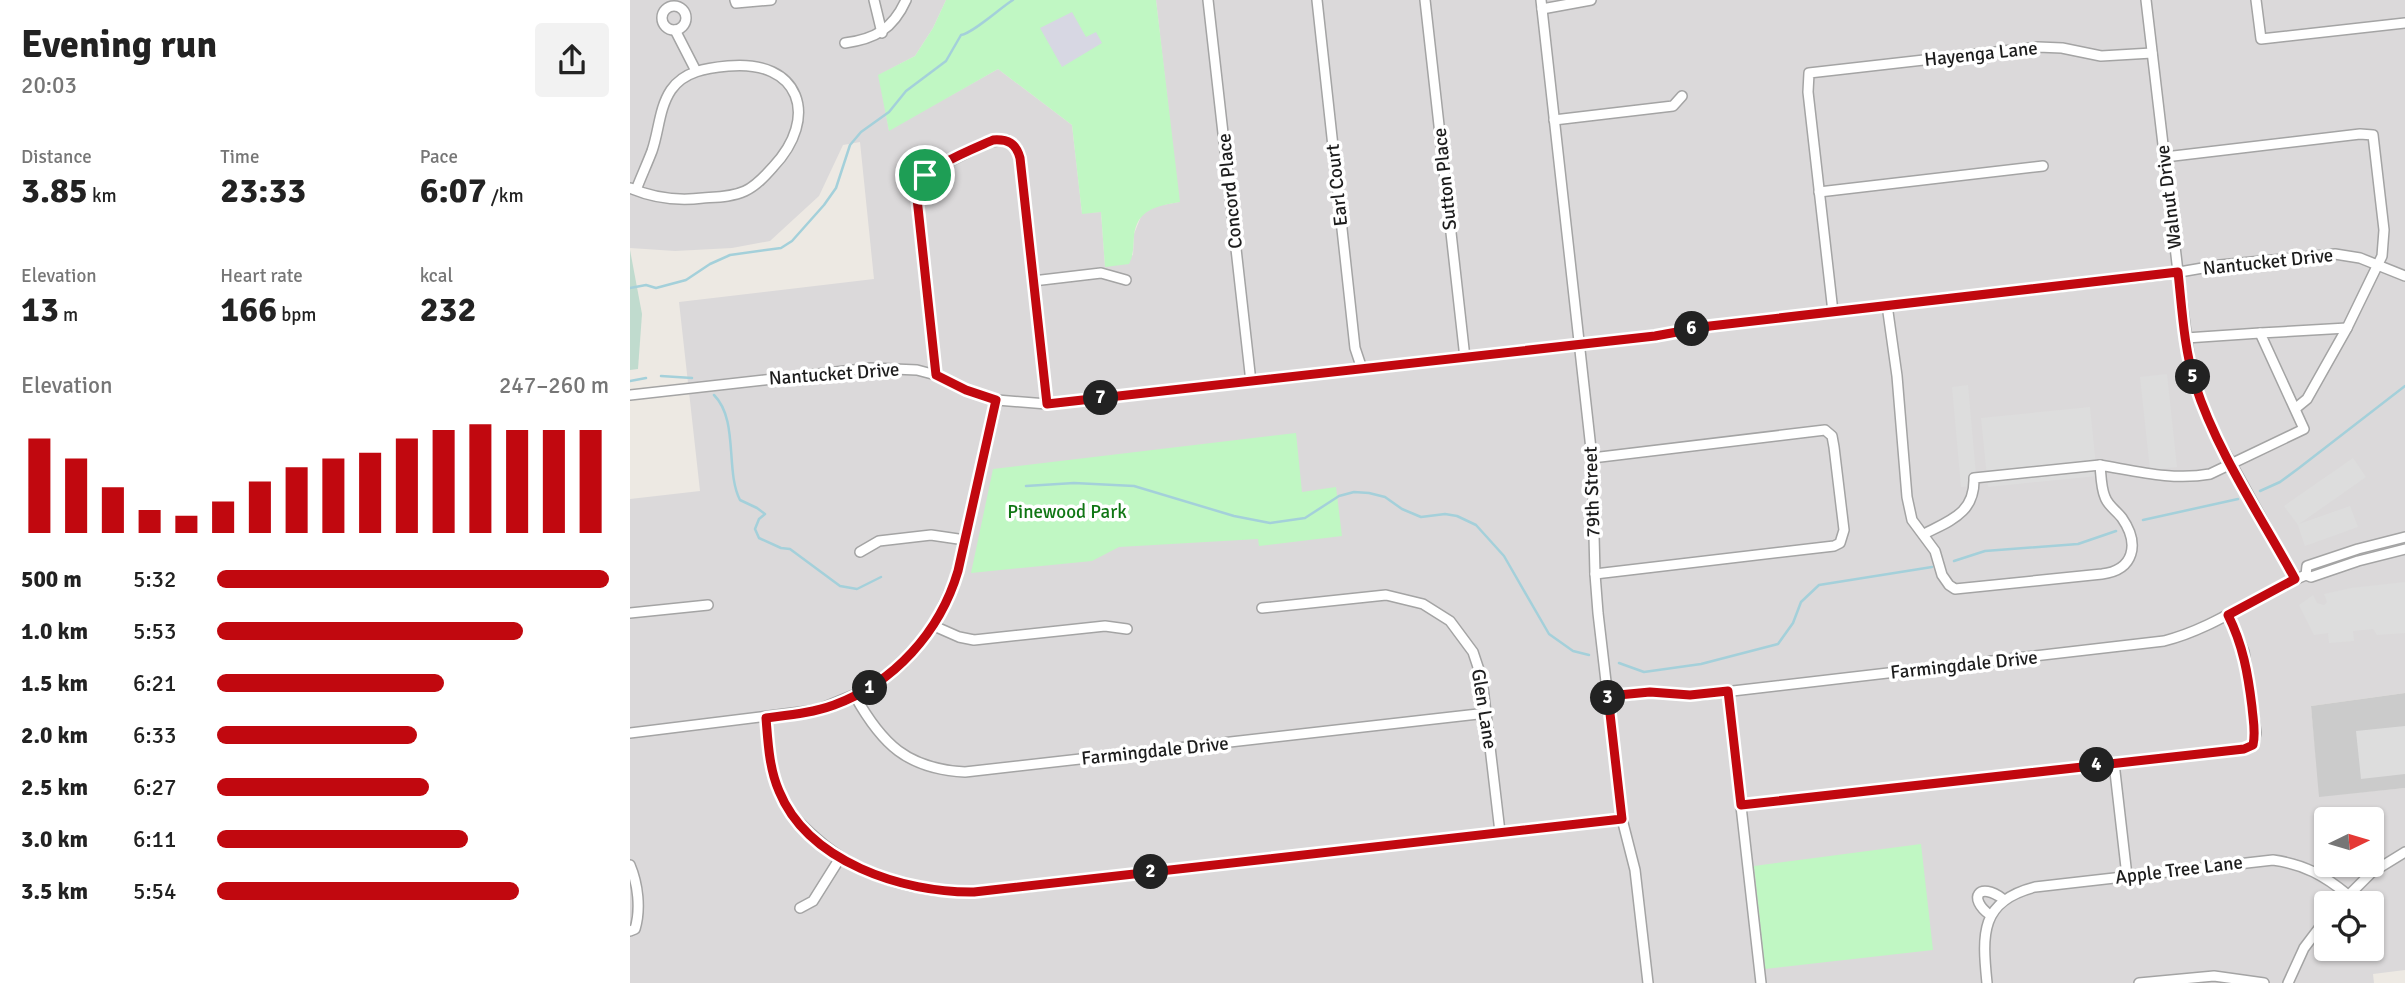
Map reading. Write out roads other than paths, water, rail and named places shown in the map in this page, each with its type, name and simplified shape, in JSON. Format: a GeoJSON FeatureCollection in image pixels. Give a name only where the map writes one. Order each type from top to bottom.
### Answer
{"type":"FeatureCollection","features":[{"type":"Feature","properties":{"kind":"street"},"geometry":{"type":"LineString","coordinates":[[736,1],[771,0]]}},
{"type":"Feature","properties":{"kind":"street"},"geometry":{"type":"LineString","coordinates":[[874,0],[882,33]]}},
{"type":"Feature","properties":{"kind":"street"},"geometry":{"type":"LineString","coordinates":[[845,43],[861,41],[882,33],[894,21],[906,0]]}},
{"type":"Feature","properties":{"kind":"street","name":"Concord Place"},"geometry":{"type":"LineString","coordinates":[[1209,0],[1251,382]]}},
{"type":"Feature","properties":{"kind":"street","name":"Earl Court"},"geometry":{"type":"LineString","coordinates":[[1317,0],[1355,348],[1362,369]]}},
{"type":"Feature","properties":{"kind":"street","name":"Sutton Place"},"geometry":{"type":"LineString","coordinates":[[1425,0],[1465,358]]}},
{"type":"Feature","properties":{"kind":"street"},"geometry":{"type":"LineString","coordinates":[[1541,5],[1591,0]]}},
{"type":"Feature","properties":{"kind":"street","name":"Walnut Drive"},"geometry":{"type":"LineString","coordinates":[[2146,0],[2192,371],[2203,408],[2295,579]]}},
{"type":"Feature","properties":{"kind":"street"},"geometry":{"type":"LineString","coordinates":[[2256,0],[2261,39],[2405,23]]}},
{"type":"Feature","properties":{"kind":"street","name":"79th Street"},"geometry":{"type":"LineString","coordinates":[[1541,5],[1592,458],[1595,574],[1608,696],[1622,819],[1635,870],[1648,983]]}},
{"type":"Feature","properties":{"kind":"street"},"geometry":{"type":"LineString","coordinates":[[676,30],[696,71]]}},
{"type":"Feature","properties":{"kind":"street","name":"Hayenga Lane"},"geometry":{"type":"LineString","coordinates":[[1819,192],[1808,92],[1809,73],[2038,47],[2062,48],[2101,56],[2152,53]]}},
{"type":"Feature","properties":{"kind":"street"},"geometry":{"type":"LineString","coordinates":[[752,64],[781,76],[790,88],[800,109],[794,140],[770,171],[751,188],[733,195],[678,200],[633,189],[652,150],[666,100],[680,80],[696,71],[752,64]]}},
{"type":"Feature","properties":{"kind":"street"},"geometry":{"type":"LineString","coordinates":[[1554,120],[1673,106],[1682,96]]}},
{"type":"Feature","properties":{"kind":"street"},"geometry":{"type":"LineString","coordinates":[[2165,157],[2360,134],[2374,135],[2384,230],[2379,265],[2307,399],[2296,408]]}},
{"type":"Feature","properties":{"kind":"street"},"geometry":{"type":"LineString","coordinates":[[936,375],[917,184],[931,171],[988,142],[1000,139],[1012,143],[1020,158],[1047,404]]}},
{"type":"Feature","properties":{"kind":"street"},"geometry":{"type":"LineString","coordinates":[[1833,312],[1819,192],[2043,166]]}},
{"type":"Feature","properties":{"kind":"street","name":"Nantucket Drive"},"geometry":{"type":"LineString","coordinates":[[630,395],[871,368],[905,369],[936,375],[966,390],[996,400],[1047,404],[1655,336],[1710,326],[2322,253],[2347,255],[2405,276]]}},
{"type":"Feature","properties":{"kind":"street"},"geometry":{"type":"LineString","coordinates":[[1033,281],[1101,274],[1126,280]]}},
{"type":"Feature","properties":{"kind":"street"},"geometry":{"type":"LineString","coordinates":[[1887,305],[1897,376],[1907,497],[1912,520],[1935,551],[1942,575],[1949,585],[1955,589],[2115,572],[2125,566],[2130,559],[2131,538],[2122,519],[2103,495],[2100,465]]}},
{"type":"Feature","properties":{"kind":"street"},"geometry":{"type":"LineString","coordinates":[[2186,338],[2347,328]]}},
{"type":"Feature","properties":{"kind":"street"},"geometry":{"type":"LineString","coordinates":[[1924,534],[1953,519],[1969,505],[1974,492],[1973,478],[2100,465],[2165,475],[2210,474],[2304,429],[2260,333]]}},
{"type":"Feature","properties":{"kind":"street"},"geometry":{"type":"LineString","coordinates":[[630,733],[817,710],[855,696],[903,663],[934,626],[955,580],[996,400]]}},
{"type":"Feature","properties":{"kind":"street"},"geometry":{"type":"LineString","coordinates":[[1592,458],[1822,430],[1829,432],[1834,447],[1844,530],[1840,543],[1825,547],[1595,574]]}},
{"type":"Feature","properties":{"kind":"street"},"geometry":{"type":"LineString","coordinates":[[860,552],[879,541],[931,535],[965,540]]}},
{"type":"Feature","properties":{"kind":"street","name":"Farmingdale Drive"},"geometry":{"type":"LineString","coordinates":[[2306,575],[2307,566],[2405,537]]}},
{"type":"Feature","properties":{"kind":"street","name":"Farmingdale Drive"},"geometry":{"type":"LineString","coordinates":[[1608,696],[1650,692],[1690,695],[2146,644],[2194,632],[2295,579],[2306,575],[2311,578],[2358,561],[2405,549]]}},
{"type":"Feature","properties":{"kind":"street","name":"Glen Lane"},"geometry":{"type":"LineString","coordinates":[[1262,608],[1379,596],[1399,597],[1423,604],[1450,621],[1468,643],[1480,670],[1500,832]]}},
{"type":"Feature","properties":{"kind":"street"},"geometry":{"type":"LineString","coordinates":[[630,614],[708,605]]}},
{"type":"Feature","properties":{"kind":"street"},"geometry":{"type":"LineString","coordinates":[[1741,805],[2244,749],[2253,745],[2256,733],[2246,660],[2228,615]]}},
{"type":"Feature","properties":{"kind":"street"},"geometry":{"type":"LineString","coordinates":[[934,626],[959,637],[974,640],[1105,626],[1126,629]]}},
{"type":"Feature","properties":{"kind":"street"},"geometry":{"type":"LineString","coordinates":[[1728,691],[1761,983]]}},
{"type":"Feature","properties":{"kind":"street","name":"Farmingdale Drive"},"geometry":{"type":"LineString","coordinates":[[855,696],[872,725],[892,747],[924,765],[965,772],[1487,713]]}},
{"type":"Feature","properties":{"kind":"street"},"geometry":{"type":"LineString","coordinates":[[766,718],[772,768],[783,801],[799,824],[840,858],[899,883],[936,891],[974,892],[1622,819]]}},
{"type":"Feature","properties":{"kind":"street"},"geometry":{"type":"LineString","coordinates":[[2114,763],[2127,876]]}},
{"type":"Feature","properties":{"kind":"street"},"geometry":{"type":"LineString","coordinates":[[2352,891],[2371,873],[2405,852]]}},
{"type":"Feature","properties":{"kind":"street"},"geometry":{"type":"LineString","coordinates":[[800,908],[813,901],[840,858]]}},
{"type":"Feature","properties":{"kind":"street","name":"Apple Tree Lane"},"geometry":{"type":"LineString","coordinates":[[1987,983],[1984,946],[1990,915],[2003,899],[2035,887],[2273,860],[2308,868],[2343,891]]}},
{"type":"Feature","properties":{"kind":"street"},"geometry":{"type":"LineString","coordinates":[[630,865],[635,876],[639,912],[635,929],[630,932]]}},
{"type":"Feature","properties":{"kind":"street","name":"Apple Tree Lane"},"geometry":{"type":"LineString","coordinates":[[1990,915],[1980,907],[1978,894],[1990,890],[2003,899]]}},
{"type":"Feature","properties":{"kind":"street"},"geometry":{"type":"LineString","coordinates":[[2288,983],[2304,948],[2314,935]]}},
{"type":"Feature","properties":{"kind":"street"},"geometry":{"type":"LineString","coordinates":[[2139,983],[2214,976],[2264,983]]}},
{"type":"Feature","properties":{"kind":"waterway"},"geometry":{"type":"LineString","coordinates":[[630,288],[646,285],[656,288],[686,280],[730,255],[781,248],[792,241],[836,188],[850,145],[861,132],[889,112],[906,91],[946,61],[961,35],[1013,0]]}},
{"type":"Feature","properties":{"kind":"waterway"},"geometry":{"type":"LineString","coordinates":[[661,376],[692,378]]}},
{"type":"Feature","properties":{"kind":"waterway"},"geometry":{"type":"LineString","coordinates":[[630,381],[646,378]]}},
{"type":"Feature","properties":{"kind":"waterway"},"geometry":{"type":"LineString","coordinates":[[2260,491],[2280,482],[2405,386]]}},
{"type":"Feature","properties":{"kind":"waterway"},"geometry":{"type":"LineString","coordinates":[[714,395],[726,418],[733,475],[740,500],[765,514],[759,519],[755,529],[759,538],[790,549],[840,586],[857,589],[881,577]]}},
{"type":"Feature","properties":{"kind":"waterway"},"geometry":{"type":"LineString","coordinates":[[1026,486],[1074,483],[1134,486],[1234,516],[1270,523],[1305,518],[1339,496],[1354,492],[1385,497],[1402,509],[1421,517],[1445,514],[1457,516],[1476,525],[1504,556],[1549,634],[1573,651],[1589,655]]}},
{"type":"Feature","properties":{"kind":"waterway"},"geometry":{"type":"LineString","coordinates":[[2143,520],[2238,499]]}},
{"type":"Feature","properties":{"kind":"waterway"},"geometry":{"type":"LineString","coordinates":[[1954,561],[1985,551],[2078,544],[2116,531]]}},
{"type":"Feature","properties":{"kind":"waterway"},"geometry":{"type":"LineString","coordinates":[[1619,663],[1644,672],[1701,664],[1778,644],[1793,623],[1801,602],[1819,585],[1932,567]]}},
{"type":"Feature","properties":{"kind":"park label","name":"Pinewood Park"},"geometry":{"type":"Point","coordinates":[1067,512]}}]}
